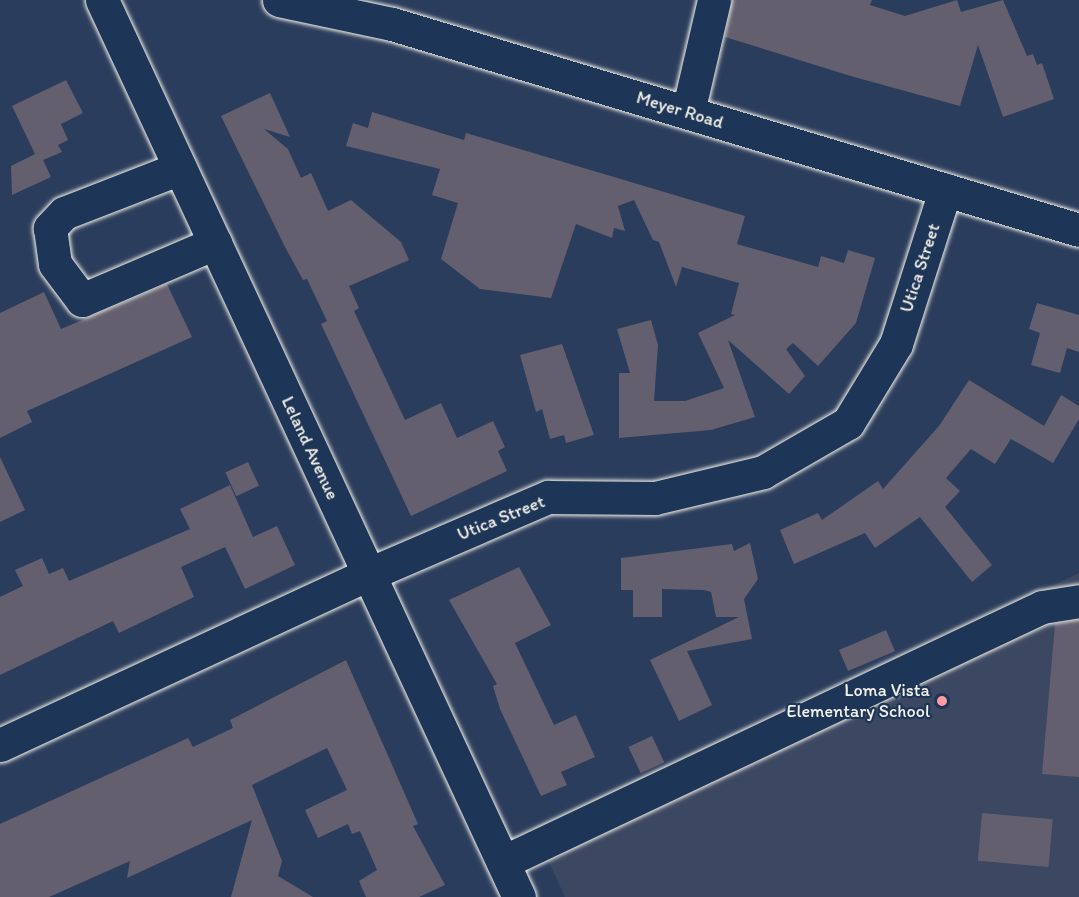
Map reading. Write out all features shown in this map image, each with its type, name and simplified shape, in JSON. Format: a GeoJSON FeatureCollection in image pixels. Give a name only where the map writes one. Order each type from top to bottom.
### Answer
{"type":"FeatureCollection","features":[{"type":"Feature","properties":{"kind":"street","name":"Leland Avenue"},"geometry":{"type":"LineString","coordinates":[[102,0],[519,897]]}},
{"type":"Feature","properties":{"kind":"street","name":"Meyer Road"},"geometry":{"type":"LineString","coordinates":[[279,0],[392,24],[1079,230]]}},
{"type":"Feature","properties":{"kind":"street"},"geometry":{"type":"LineString","coordinates":[[688,112],[714,0]]}},
{"type":"Feature","properties":{"kind":"street"},"geometry":{"type":"LineString","coordinates":[[180,168],[63,213],[50,228],[55,264],[82,300],[215,243]]}},
{"type":"Feature","properties":{"kind":"street","name":"Utica Street"},"geometry":{"type":"LineString","coordinates":[[0,746],[369,574],[548,497],[655,498],[763,472],[848,423],[896,344],[945,190]]}},
{"type":"Feature","properties":{"kind":"street"},"geometry":{"type":"LineString","coordinates":[[503,862],[1042,607],[1079,601]]}},
{"type":"Feature","properties":{"kind":"shaded area","name":"Loma Vista Elementary School"},"geometry":{"type":"Polygon","coordinates":[[[1079,573],[1079,897],[565,897],[533,828],[1079,573]]]}},
{"type":"Feature","properties":{"kind":"building"},"geometry":{"type":"Polygon","coordinates":[[[732,0],[872,0],[870,5],[905,16],[957,0],[961,12],[1003,0],[1027,56],[1033,54],[1037,65],[1042,63],[1054,99],[1003,117],[978,45],[960,106],[854,77],[725,37],[732,0]]]}},
{"type":"Feature","properties":{"kind":"building"},"geometry":{"type":"Polygon","coordinates":[[[66,80],[83,113],[61,124],[68,140],[58,145],[62,152],[43,160],[51,177],[12,195],[11,166],[35,154],[12,106],[66,80]]]}},
{"type":"Feature","properties":{"kind":"building"},"geometry":{"type":"Polygon","coordinates":[[[270,93],[290,137],[264,129],[288,149],[301,178],[311,173],[328,211],[351,200],[401,242],[409,260],[349,286],[359,308],[354,311],[405,420],[441,403],[457,438],[493,421],[505,447],[498,451],[507,471],[411,516],[321,324],[327,321],[307,279],[303,280],[285,247],[221,116],[270,93]]]}},
{"type":"Feature","properties":{"kind":"building"},"geometry":{"type":"Polygon","coordinates":[[[372,112],[464,140],[466,133],[745,216],[737,244],[818,267],[821,256],[844,263],[848,250],[875,258],[856,323],[818,366],[793,343],[786,349],[805,376],[789,394],[728,340],[755,417],[711,430],[619,438],[619,373],[630,373],[617,329],[651,320],[658,345],[654,401],[685,401],[724,388],[698,333],[735,315],[731,314],[739,283],[682,267],[676,287],[659,242],[653,240],[634,200],[618,206],[625,231],[614,228],[612,238],[576,224],[551,298],[480,289],[441,259],[458,203],[432,195],[440,169],[346,146],[353,123],[368,128],[372,112]]]}},
{"type":"Feature","properties":{"kind":"building"},"geometry":{"type":"Polygon","coordinates":[[[167,284],[192,337],[27,411],[32,422],[0,438],[0,313],[44,292],[61,329],[167,284]]]}},
{"type":"Feature","properties":{"kind":"building"},"geometry":{"type":"Polygon","coordinates":[[[1037,303],[1079,315],[1079,352],[1067,348],[1060,373],[1031,365],[1040,333],[1029,329],[1037,303]]]}},
{"type":"Feature","properties":{"kind":"building"},"geometry":{"type":"Polygon","coordinates":[[[562,344],[594,435],[566,443],[564,435],[550,439],[542,409],[536,412],[520,355],[562,344]]]}},
{"type":"Feature","properties":{"kind":"building"},"geometry":{"type":"Polygon","coordinates":[[[969,380],[1044,426],[1061,395],[1079,406],[1079,419],[1053,463],[1011,439],[995,464],[971,449],[946,478],[960,491],[945,507],[992,565],[972,582],[920,517],[875,548],[865,533],[794,564],[780,530],[818,513],[822,520],[878,481],[883,489],[939,426],[969,380]]]}},
{"type":"Feature","properties":{"kind":"building"},"geometry":{"type":"Polygon","coordinates":[[[0,457],[25,510],[0,522],[0,457]]]}},
{"type":"Feature","properties":{"kind":"building"},"geometry":{"type":"Polygon","coordinates":[[[248,462],[259,486],[236,496],[225,473],[248,462]]]}},
{"type":"Feature","properties":{"kind":"building"},"geometry":{"type":"Polygon","coordinates":[[[230,485],[253,537],[277,526],[295,565],[245,589],[225,547],[181,567],[194,597],[119,633],[113,621],[0,675],[0,597],[23,586],[15,570],[42,558],[49,574],[63,568],[69,581],[190,529],[180,509],[230,485]]]}},
{"type":"Feature","properties":{"kind":"building"},"geometry":{"type":"Polygon","coordinates":[[[750,543],[758,579],[744,599],[752,639],[687,651],[712,705],[679,721],[650,660],[739,617],[716,617],[711,592],[662,589],[662,617],[633,617],[633,590],[621,590],[621,558],[732,544],[734,551],[750,543]]]}},
{"type":"Feature","properties":{"kind":"building"},"geometry":{"type":"Polygon","coordinates":[[[519,567],[551,625],[515,643],[554,725],[576,715],[595,757],[561,772],[567,785],[541,796],[500,709],[493,686],[497,684],[449,600],[519,567]]]}},
{"type":"Feature","properties":{"kind":"building"},"geometry":{"type":"Polygon","coordinates":[[[1079,620],[1079,777],[1042,774],[1055,624],[1079,620]]]}},
{"type":"Feature","properties":{"kind":"building"},"geometry":{"type":"Polygon","coordinates":[[[886,630],[895,651],[848,671],[839,650],[886,630]]]}},
{"type":"Feature","properties":{"kind":"building"},"geometry":{"type":"Polygon","coordinates":[[[346,660],[418,824],[413,826],[445,885],[419,897],[366,897],[359,881],[377,870],[360,831],[352,834],[348,824],[318,838],[305,810],[347,790],[327,748],[252,785],[282,861],[278,876],[313,897],[231,897],[252,820],[127,878],[130,861],[49,897],[0,897],[0,824],[188,738],[193,747],[233,728],[230,720],[346,660]]]}},
{"type":"Feature","properties":{"kind":"building"},"geometry":{"type":"Polygon","coordinates":[[[652,736],[664,762],[641,773],[628,747],[652,736]]]}},
{"type":"Feature","properties":{"kind":"building"},"geometry":{"type":"Polygon","coordinates":[[[982,813],[1053,819],[1049,867],[978,861],[982,813]]]}},
{"type":"Feature","properties":{"kind":"place","name":"Loma Vista Elementary School"},"geometry":{"type":"Point","coordinates":[942,701]}}]}
